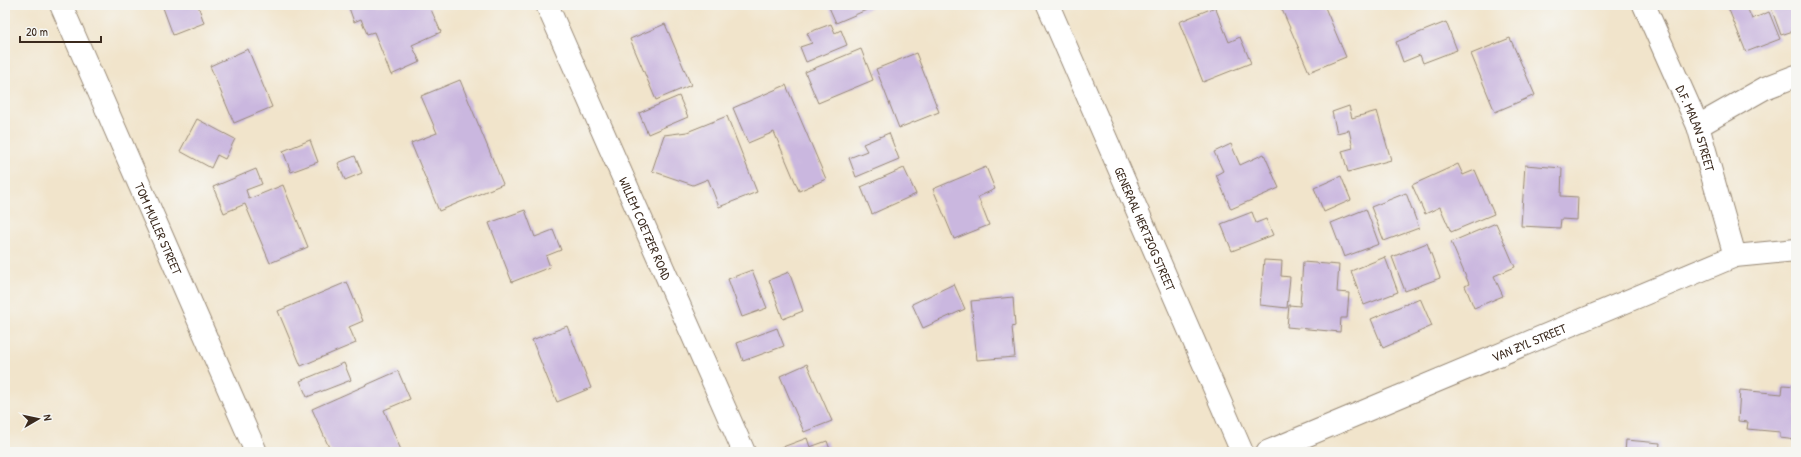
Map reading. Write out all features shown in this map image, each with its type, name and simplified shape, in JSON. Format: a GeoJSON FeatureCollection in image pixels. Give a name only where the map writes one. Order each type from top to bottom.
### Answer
{"type":"FeatureCollection","features":[{"type":"Feature","properties":{"kind":"street","name":"TOM MULLER STREET"},"geometry":{"type":"LineString","coordinates":[[60,5],[256,452]]}},
{"type":"Feature","properties":{"kind":"street","name":"WILLEM COETZER ROAD"},"geometry":{"type":"LineString","coordinates":[[547,5],[744,452]]}},
{"type":"Feature","properties":{"kind":"street","name":"GENERAAL HERTZOG STREET"},"geometry":{"type":"LineString","coordinates":[[1048,5],[1242,452]]}},
{"type":"Feature","properties":{"kind":"street","name":"D.F. MALAN STREET"},"geometry":{"type":"LineString","coordinates":[[1644,5],[1698,126],[1735,256]]}},
{"type":"Feature","properties":{"kind":"street"},"geometry":{"type":"LineString","coordinates":[[1698,126],[1765,88],[1796,76]]}},
{"type":"Feature","properties":{"kind":"street","name":"VAN ZYL STREET"},"geometry":{"type":"LineString","coordinates":[[1267,452],[1735,256],[1796,250]]}},
{"type":"Feature","properties":{"kind":"building"},"geometry":{"type":"Polygon","coordinates":[[[162,5],[198,5],[204,23],[173,35],[162,5]]]}},
{"type":"Feature","properties":{"kind":"building"},"geometry":{"type":"Polygon","coordinates":[[[348,5],[429,5],[441,32],[412,45],[420,62],[391,75],[374,32],[367,34],[361,19],[354,22],[348,5]]]}},
{"type":"Feature","properties":{"kind":"building"},"geometry":{"type":"Polygon","coordinates":[[[828,5],[870,5],[871,8],[836,23],[828,5]]]}},
{"type":"Feature","properties":{"kind":"building"},"geometry":{"type":"Polygon","coordinates":[[[1280,5],[1324,5],[1346,57],[1309,72],[1280,5]]]}},
{"type":"Feature","properties":{"kind":"building"},"geometry":{"type":"Polygon","coordinates":[[[1727,5],[1746,5],[1752,19],[1769,12],[1780,39],[1746,52],[1727,5]]]}},
{"type":"Feature","properties":{"kind":"building"},"geometry":{"type":"Polygon","coordinates":[[[1770,5],[1796,5],[1796,30],[1781,35],[1770,5]]]}},
{"type":"Feature","properties":{"kind":"building"},"geometry":{"type":"Polygon","coordinates":[[[1215,7],[1229,42],[1240,37],[1251,63],[1203,82],[1179,22],[1215,7]]]}},
{"type":"Feature","properties":{"kind":"building"},"geometry":{"type":"Polygon","coordinates":[[[1446,22],[1457,50],[1423,63],[1420,55],[1403,62],[1396,42],[1446,22]]]}},
{"type":"Feature","properties":{"kind":"building"},"geometry":{"type":"Polygon","coordinates":[[[665,24],[691,85],[656,100],[630,39],[665,24]]]}},
{"type":"Feature","properties":{"kind":"building"},"geometry":{"type":"Polygon","coordinates":[[[831,24],[835,33],[841,30],[847,45],[806,62],[800,47],[812,43],[807,33],[831,24]]]}},
{"type":"Feature","properties":{"kind":"building"},"geometry":{"type":"Polygon","coordinates":[[[1510,38],[1535,95],[1495,112],[1471,54],[1510,38]]]}},
{"type":"Feature","properties":{"kind":"building"},"geometry":{"type":"Polygon","coordinates":[[[248,49],[272,107],[234,123],[210,66],[248,49]]]}},
{"type":"Feature","properties":{"kind":"building"},"geometry":{"type":"Polygon","coordinates":[[[861,49],[873,80],[818,103],[805,72],[861,49]]]}},
{"type":"Feature","properties":{"kind":"building"},"geometry":{"type":"Polygon","coordinates":[[[916,53],[939,112],[899,128],[876,69],[916,53]]]}},
{"type":"Feature","properties":{"kind":"building"},"geometry":{"type":"Polygon","coordinates":[[[460,80],[503,184],[439,211],[411,143],[437,133],[421,96],[460,80]]]}},
{"type":"Feature","properties":{"kind":"building"},"geometry":{"type":"Polygon","coordinates":[[[786,85],[826,179],[799,191],[774,132],[748,143],[733,108],[786,85]]]}},
{"type":"Feature","properties":{"kind":"building"},"geometry":{"type":"Polygon","coordinates":[[[679,96],[688,117],[648,134],[639,113],[679,96]]]}},
{"type":"Feature","properties":{"kind":"building"},"geometry":{"type":"Polygon","coordinates":[[[1349,106],[1352,118],[1377,111],[1391,160],[1348,172],[1342,151],[1353,148],[1349,130],[1337,133],[1332,112],[1349,106]]]}},
{"type":"Feature","properties":{"kind":"building"},"geometry":{"type":"Polygon","coordinates":[[[727,116],[757,192],[719,207],[708,179],[693,185],[652,171],[664,135],[687,132],[727,116]]]}},
{"type":"Feature","properties":{"kind":"building"},"geometry":{"type":"Polygon","coordinates":[[[197,119],[235,139],[225,159],[217,155],[211,168],[180,151],[197,119]]]}},
{"type":"Feature","properties":{"kind":"building"},"geometry":{"type":"Polygon","coordinates":[[[889,133],[899,159],[856,177],[849,158],[867,151],[863,144],[889,133]]]}},
{"type":"Feature","properties":{"kind":"building"},"geometry":{"type":"Polygon","coordinates":[[[310,140],[318,162],[291,172],[283,151],[310,140]]]}},
{"type":"Feature","properties":{"kind":"building"},"geometry":{"type":"Polygon","coordinates":[[[1231,144],[1240,165],[1264,154],[1279,188],[1231,209],[1216,175],[1223,171],[1214,152],[1231,144]]]}},
{"type":"Feature","properties":{"kind":"building"},"geometry":{"type":"Polygon","coordinates":[[[355,156],[362,173],[345,180],[338,163],[355,156]]]}},
{"type":"Feature","properties":{"kind":"building"},"geometry":{"type":"Polygon","coordinates":[[[1458,164],[1463,175],[1475,170],[1494,214],[1451,232],[1440,207],[1425,214],[1412,185],[1458,164]]]}},
{"type":"Feature","properties":{"kind":"building"},"geometry":{"type":"Polygon","coordinates":[[[1525,165],[1562,168],[1561,196],[1578,197],[1577,220],[1561,219],[1560,228],[1521,226],[1525,165]]]}},
{"type":"Feature","properties":{"kind":"building"},"geometry":{"type":"Polygon","coordinates":[[[986,167],[995,189],[978,197],[989,225],[954,239],[933,189],[986,167]]]}},
{"type":"Feature","properties":{"kind":"building"},"geometry":{"type":"Polygon","coordinates":[[[904,168],[916,194],[872,214],[861,187],[904,168]]]}},
{"type":"Feature","properties":{"kind":"building"},"geometry":{"type":"Polygon","coordinates":[[[256,169],[262,184],[246,190],[249,199],[283,185],[308,247],[270,263],[245,204],[224,213],[213,187],[256,169]]]}},
{"type":"Feature","properties":{"kind":"building"},"geometry":{"type":"Polygon","coordinates":[[[1341,176],[1351,200],[1324,212],[1314,188],[1341,176]]]}},
{"type":"Feature","properties":{"kind":"building"},"geometry":{"type":"Polygon","coordinates":[[[1406,193],[1419,228],[1384,241],[1371,207],[1406,193]]]}},
{"type":"Feature","properties":{"kind":"building"},"geometry":{"type":"Polygon","coordinates":[[[1366,209],[1379,244],[1344,257],[1331,223],[1366,209]]]}},
{"type":"Feature","properties":{"kind":"building"},"geometry":{"type":"Polygon","coordinates":[[[525,210],[535,237],[553,230],[561,250],[546,256],[550,267],[512,282],[489,223],[525,210]]]}},
{"type":"Feature","properties":{"kind":"building"},"geometry":{"type":"Polygon","coordinates":[[[1252,212],[1256,223],[1266,219],[1273,235],[1232,251],[1221,224],[1252,212]]]}},
{"type":"Feature","properties":{"kind":"building"},"geometry":{"type":"Polygon","coordinates":[[[1496,223],[1515,267],[1494,276],[1503,296],[1474,308],[1465,286],[1469,284],[1451,242],[1496,223]]]}},
{"type":"Feature","properties":{"kind":"building"},"geometry":{"type":"Polygon","coordinates":[[[1427,243],[1440,278],[1405,291],[1392,257],[1427,243]]]}},
{"type":"Feature","properties":{"kind":"building"},"geometry":{"type":"Polygon","coordinates":[[[1385,257],[1398,292],[1364,305],[1351,271],[1385,257]]]}},
{"type":"Feature","properties":{"kind":"building"},"geometry":{"type":"Polygon","coordinates":[[[1264,260],[1282,261],[1281,276],[1290,277],[1287,308],[1260,305],[1264,260]]]}},
{"type":"Feature","properties":{"kind":"building"},"geometry":{"type":"Polygon","coordinates":[[[1303,262],[1339,265],[1337,292],[1349,293],[1347,318],[1341,318],[1340,332],[1287,327],[1289,305],[1300,306],[1303,262]]]}},
{"type":"Feature","properties":{"kind":"building"},"geometry":{"type":"Polygon","coordinates":[[[752,270],[767,308],[742,317],[728,279],[752,270]]]}},
{"type":"Feature","properties":{"kind":"building"},"geometry":{"type":"Polygon","coordinates":[[[789,272],[803,311],[783,319],[769,280],[789,272]]]}},
{"type":"Feature","properties":{"kind":"building"},"geometry":{"type":"Polygon","coordinates":[[[347,282],[363,321],[349,327],[356,343],[301,366],[278,311],[347,282]]]}},
{"type":"Feature","properties":{"kind":"building"},"geometry":{"type":"Polygon","coordinates":[[[954,284],[965,309],[923,328],[912,304],[954,284]]]}},
{"type":"Feature","properties":{"kind":"building"},"geometry":{"type":"Polygon","coordinates":[[[1013,297],[1015,326],[1012,327],[1015,357],[977,360],[971,301],[1013,297]]]}},
{"type":"Feature","properties":{"kind":"building"},"geometry":{"type":"Polygon","coordinates":[[[1420,298],[1432,326],[1383,348],[1371,319],[1420,298]]]}},
{"type":"Feature","properties":{"kind":"building"},"geometry":{"type":"Polygon","coordinates":[[[567,326],[591,388],[557,402],[532,340],[567,326]]]}},
{"type":"Feature","properties":{"kind":"building"},"geometry":{"type":"Polygon","coordinates":[[[777,328],[784,346],[743,361],[737,343],[777,328]]]}},
{"type":"Feature","properties":{"kind":"building"},"geometry":{"type":"Polygon","coordinates":[[[344,363],[351,380],[307,397],[300,381],[344,363]]]}},
{"type":"Feature","properties":{"kind":"building"},"geometry":{"type":"Polygon","coordinates":[[[807,364],[832,421],[804,432],[780,376],[807,364]]]}},
{"type":"Feature","properties":{"kind":"building"},"geometry":{"type":"Polygon","coordinates":[[[398,371],[410,399],[384,410],[401,450],[395,452],[331,452],[312,409],[398,371]]]}},
{"type":"Feature","properties":{"kind":"building"},"geometry":{"type":"Polygon","coordinates":[[[1783,385],[1796,386],[1796,440],[1780,438],[1780,432],[1747,429],[1748,422],[1738,421],[1740,390],[1782,394],[1783,385]]]}},
{"type":"Feature","properties":{"kind":"building"},"geometry":{"type":"Polygon","coordinates":[[[807,438],[810,447],[827,441],[831,452],[782,452],[780,448],[807,438]]]}},
{"type":"Feature","properties":{"kind":"building"},"geometry":{"type":"Polygon","coordinates":[[[1626,440],[1660,443],[1659,452],[1625,452],[1626,440]]]}}]}
